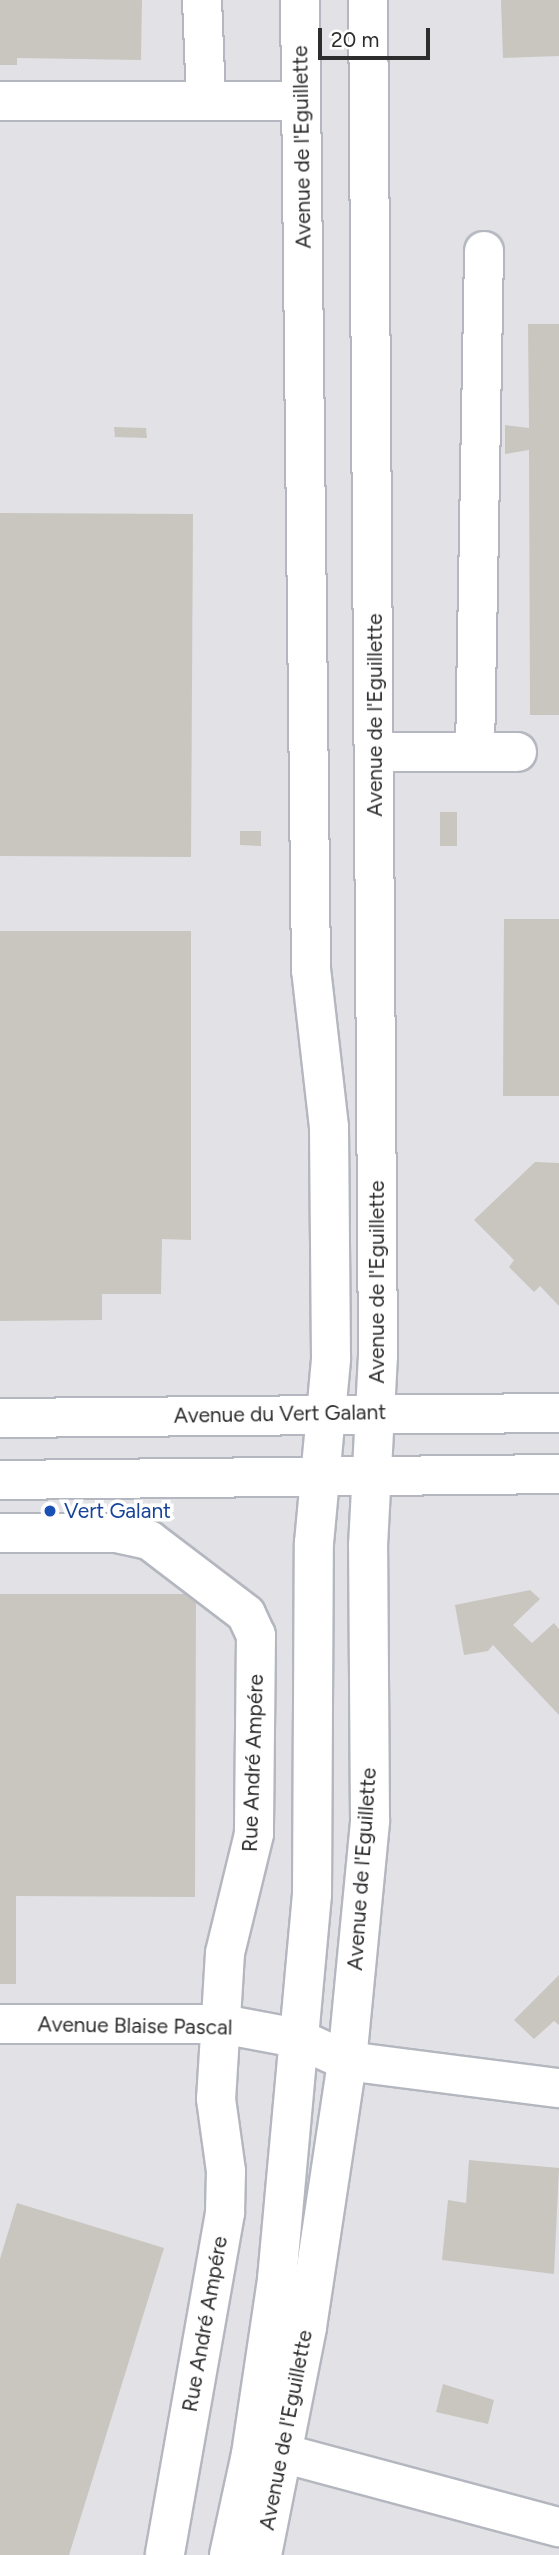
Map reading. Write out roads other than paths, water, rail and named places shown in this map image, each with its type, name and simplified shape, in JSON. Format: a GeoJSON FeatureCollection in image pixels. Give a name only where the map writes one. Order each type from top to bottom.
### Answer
{"type":"FeatureCollection","features":[{"type":"Feature","properties":{"kind":"street"},"geometry":{"type":"LineString","coordinates":[[202,0],[206,101]]}},
{"type":"Feature","properties":{"kind":"street","name":"Avenue de l'Eguillette"},"geometry":{"type":"LineString","coordinates":[[229,2555],[251,2455],[277,2279],[312,1895],[318,1475],[327,1412],[330,1127],[311,970],[300,0]]}},
{"type":"Feature","properties":{"kind":"street","name":"Avenue de l'Eguillette"},"geometry":{"type":"LineString","coordinates":[[262,2555],[307,2326],[347,2061],[370,1820],[371,1475],[376,1412],[375,752],[368,0]]}},
{"type":"Feature","properties":{"kind":"street"},"geometry":{"type":"LineString","coordinates":[[0,101],[301,101]]}},
{"type":"Feature","properties":{"kind":"street"},"geometry":{"type":"LineString","coordinates":[[475,752],[484,251]]}},
{"type":"Feature","properties":{"kind":"street"},"geometry":{"type":"LineString","coordinates":[[375,752],[517,752]]}},
{"type":"Feature","properties":{"kind":"street","name":"Avenue du Vert Galant"},"geometry":{"type":"LineString","coordinates":[[0,1418],[327,1412],[559,1413]]}},
{"type":"Feature","properties":{"kind":"street"},"geometry":{"type":"LineString","coordinates":[[0,1480],[559,1474]]}},
{"type":"Feature","properties":{"kind":"street","name":"Rue André Ampére"},"geometry":{"type":"LineString","coordinates":[[0,1532],[116,1533],[149,1540],[246,1614],[252,1625],[254,1834],[225,1952],[216,2099],[226,2171],[225,2213],[165,2555]]}},
{"type":"Feature","properties":{"kind":"street","name":"Avenue Blaise Pascal"},"geometry":{"type":"LineString","coordinates":[[0,2024],[222,2024],[297,2038],[347,2061],[559,2088]]}},
{"type":"Feature","properties":{"kind":"street"},"geometry":{"type":"LineString","coordinates":[[282,2453],[559,2527]]}},
{"type":"Feature","properties":{"kind":"place","name":"Vert Galant"},"geometry":{"type":"Point","coordinates":[50,1511]}}]}
